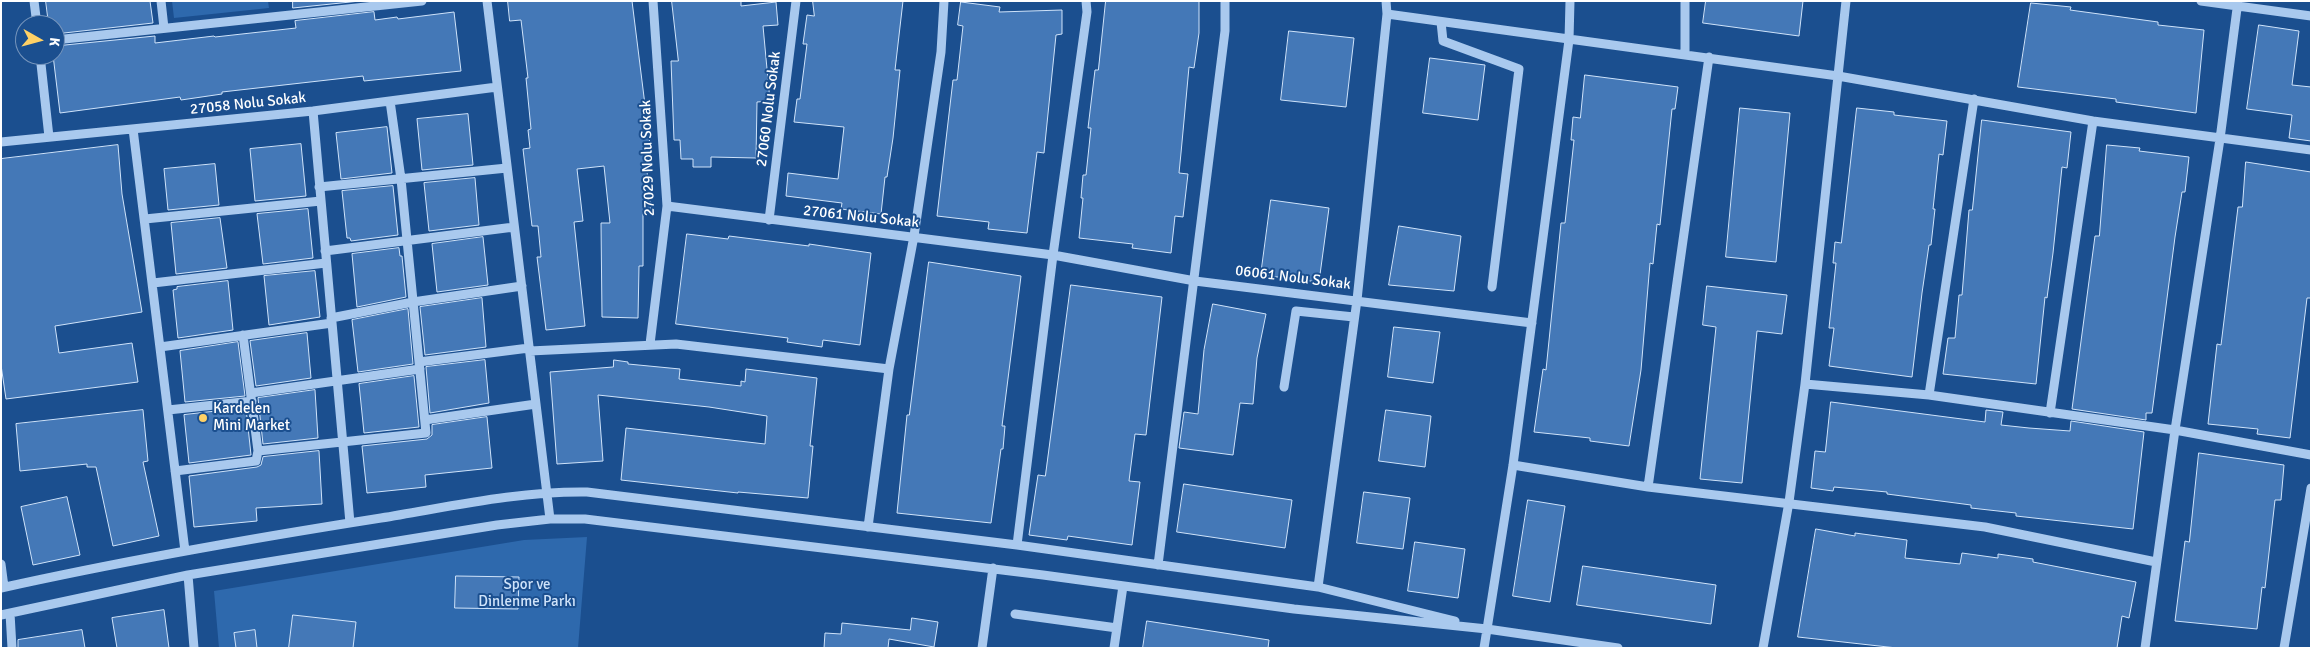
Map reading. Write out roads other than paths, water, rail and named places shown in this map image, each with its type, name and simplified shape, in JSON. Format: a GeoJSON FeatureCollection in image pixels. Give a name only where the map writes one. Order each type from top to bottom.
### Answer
{"type":"FeatureCollection","features":[{"type":"Feature","properties":{"kind":"street"},"geometry":{"type":"LineString","coordinates":[[34,1],[36,15]]}},
{"type":"Feature","properties":{"kind":"street"},"geometry":{"type":"LineString","coordinates":[[161,1],[164,28]]}},
{"type":"Feature","properties":{"kind":"street"},"geometry":{"type":"LineString","coordinates":[[65,39],[422,1]]}},
{"type":"Feature","properties":{"kind":"street"},"geometry":{"type":"LineString","coordinates":[[487,1],[550,519]]}},
{"type":"Feature","properties":{"kind":"street","name":"27029 Nolu Sokak"},"geometry":{"type":"LineString","coordinates":[[650,344],[667,206],[654,1]]}},
{"type":"Feature","properties":{"kind":"street","name":"27060 Nolu Sokak"},"geometry":{"type":"LineString","coordinates":[[769,220],[796,1]]}},
{"type":"Feature","properties":{"kind":"street"},"geometry":{"type":"LineString","coordinates":[[868,527],[889,369],[914,236],[941,52],[944,1]]}},
{"type":"Feature","properties":{"kind":"street"},"geometry":{"type":"LineString","coordinates":[[1018,545],[1053,255],[1087,12],[1086,1]]}},
{"type":"Feature","properties":{"kind":"street"},"geometry":{"type":"LineString","coordinates":[[1158,565],[1225,31],[1225,1]]}},
{"type":"Feature","properties":{"kind":"street"},"geometry":{"type":"LineString","coordinates":[[1318,587],[1357,300],[1387,14],[1386,1]]}},
{"type":"Feature","properties":{"kind":"street"},"geometry":{"type":"LineString","coordinates":[[1484,648],[1513,465],[1532,323],[1569,40],[1570,1]]}},
{"type":"Feature","properties":{"kind":"street"},"geometry":{"type":"LineString","coordinates":[[1684,1],[1685,54]]}},
{"type":"Feature","properties":{"kind":"street"},"geometry":{"type":"LineString","coordinates":[[1763,648],[1789,502],[1805,384],[1846,1]]}},
{"type":"Feature","properties":{"kind":"street"},"geometry":{"type":"LineString","coordinates":[[2202,1],[2238,4],[2311,16]]}},
{"type":"Feature","properties":{"kind":"street"},"geometry":{"type":"LineString","coordinates":[[2145,648],[2238,4]]}},
{"type":"Feature","properties":{"kind":"street"},"geometry":{"type":"LineString","coordinates":[[1387,14],[1838,76],[2094,121],[2311,150]]}},
{"type":"Feature","properties":{"kind":"street"},"geometry":{"type":"LineString","coordinates":[[1441,22],[1443,41],[1519,69],[1492,287]]}},
{"type":"Feature","properties":{"kind":"street"},"geometry":{"type":"LineString","coordinates":[[1648,487],[1709,58]]}},
{"type":"Feature","properties":{"kind":"street"},"geometry":{"type":"LineString","coordinates":[[41,65],[49,137]]}},
{"type":"Feature","properties":{"kind":"street","name":"27058 Nolu Sokak"},"geometry":{"type":"LineString","coordinates":[[1,142],[313,111],[497,87]]}},
{"type":"Feature","properties":{"kind":"street"},"geometry":{"type":"LineString","coordinates":[[1930,395],[1974,99]]}},
{"type":"Feature","properties":{"kind":"street"},"geometry":{"type":"LineString","coordinates":[[258,451],[426,433],[401,179],[390,101]]}},
{"type":"Feature","properties":{"kind":"street"},"geometry":{"type":"LineString","coordinates":[[313,111],[350,523]]}},
{"type":"Feature","properties":{"kind":"street"},"geometry":{"type":"LineString","coordinates":[[2050,413],[2094,121]]}},
{"type":"Feature","properties":{"kind":"street"},"geometry":{"type":"LineString","coordinates":[[134,129],[185,551]]}},
{"type":"Feature","properties":{"kind":"street"},"geometry":{"type":"LineString","coordinates":[[319,187],[507,168]]}},
{"type":"Feature","properties":{"kind":"street"},"geometry":{"type":"LineString","coordinates":[[145,219],[321,201]]}},
{"type":"Feature","properties":{"kind":"street","name":"27061 Nolu Sokak"},"geometry":{"type":"LineString","coordinates":[[667,206],[1053,255]]}},
{"type":"Feature","properties":{"kind":"street"},"geometry":{"type":"LineString","coordinates":[[325,251],[514,227]]}},
{"type":"Feature","properties":{"kind":"street","name":"06061 Nolu Sokak"},"geometry":{"type":"LineString","coordinates":[[1053,255],[1194,280],[1532,323]]}},
{"type":"Feature","properties":{"kind":"street"},"geometry":{"type":"LineString","coordinates":[[152,283],[326,263]]}},
{"type":"Feature","properties":{"kind":"street"},"geometry":{"type":"LineString","coordinates":[[160,347],[331,320],[413,302],[522,286]]}},
{"type":"Feature","properties":{"kind":"street"},"geometry":{"type":"LineString","coordinates":[[1284,388],[1296,311],[1354,317]]}},
{"type":"Feature","properties":{"kind":"street"},"geometry":{"type":"LineString","coordinates":[[175,471],[256,461],[258,451],[243,335]]}},
{"type":"Feature","properties":{"kind":"street"},"geometry":{"type":"LineString","coordinates":[[168,410],[251,397],[419,366],[530,350],[676,344],[889,369]]}},
{"type":"Feature","properties":{"kind":"street"},"geometry":{"type":"LineString","coordinates":[[1805,384],[1930,395],[2175,430],[2311,456]]}},
{"type":"Feature","properties":{"kind":"street"},"geometry":{"type":"LineString","coordinates":[[425,420],[536,404]]}},
{"type":"Feature","properties":{"kind":"street"},"geometry":{"type":"LineString","coordinates":[[1513,465],[1648,487],[1789,502],[1985,527],[2156,562]]}},
{"type":"Feature","properties":{"kind":"street"},"geometry":{"type":"LineString","coordinates":[[2284,648],[2311,488]]}},
{"type":"Feature","properties":{"kind":"street"},"geometry":{"type":"LineString","coordinates":[[1,564],[3,588],[185,551],[350,523],[547,491],[587,492],[1018,545],[1318,587],[1487,628]]}},
{"type":"Feature","properties":{"kind":"street"},"geometry":{"type":"LineString","coordinates":[[12,648],[6,614],[188,576],[497,525],[550,519],[585,519],[992,568],[1294,609],[1487,628],[1618,648]]}},
{"type":"Feature","properties":{"kind":"street"},"geometry":{"type":"LineString","coordinates":[[982,648],[992,568]]}},
{"type":"Feature","properties":{"kind":"street"},"geometry":{"type":"LineString","coordinates":[[188,576],[194,648]]}},
{"type":"Feature","properties":{"kind":"street"},"geometry":{"type":"LineString","coordinates":[[1114,648],[1123,586]]}},
{"type":"Feature","properties":{"kind":"street"},"geometry":{"type":"LineString","coordinates":[[1015,614],[1117,628]]}},
{"type":"Feature","properties":{"kind":"place","name":"Kardelen Mini Market"},"geometry":{"type":"Point","coordinates":[203,418]}},
{"type":"Feature","properties":{"kind":"park label","name":"Spor ve Dinlenme Parkı"},"geometry":{"type":"Point","coordinates":[527,594]}}]}
